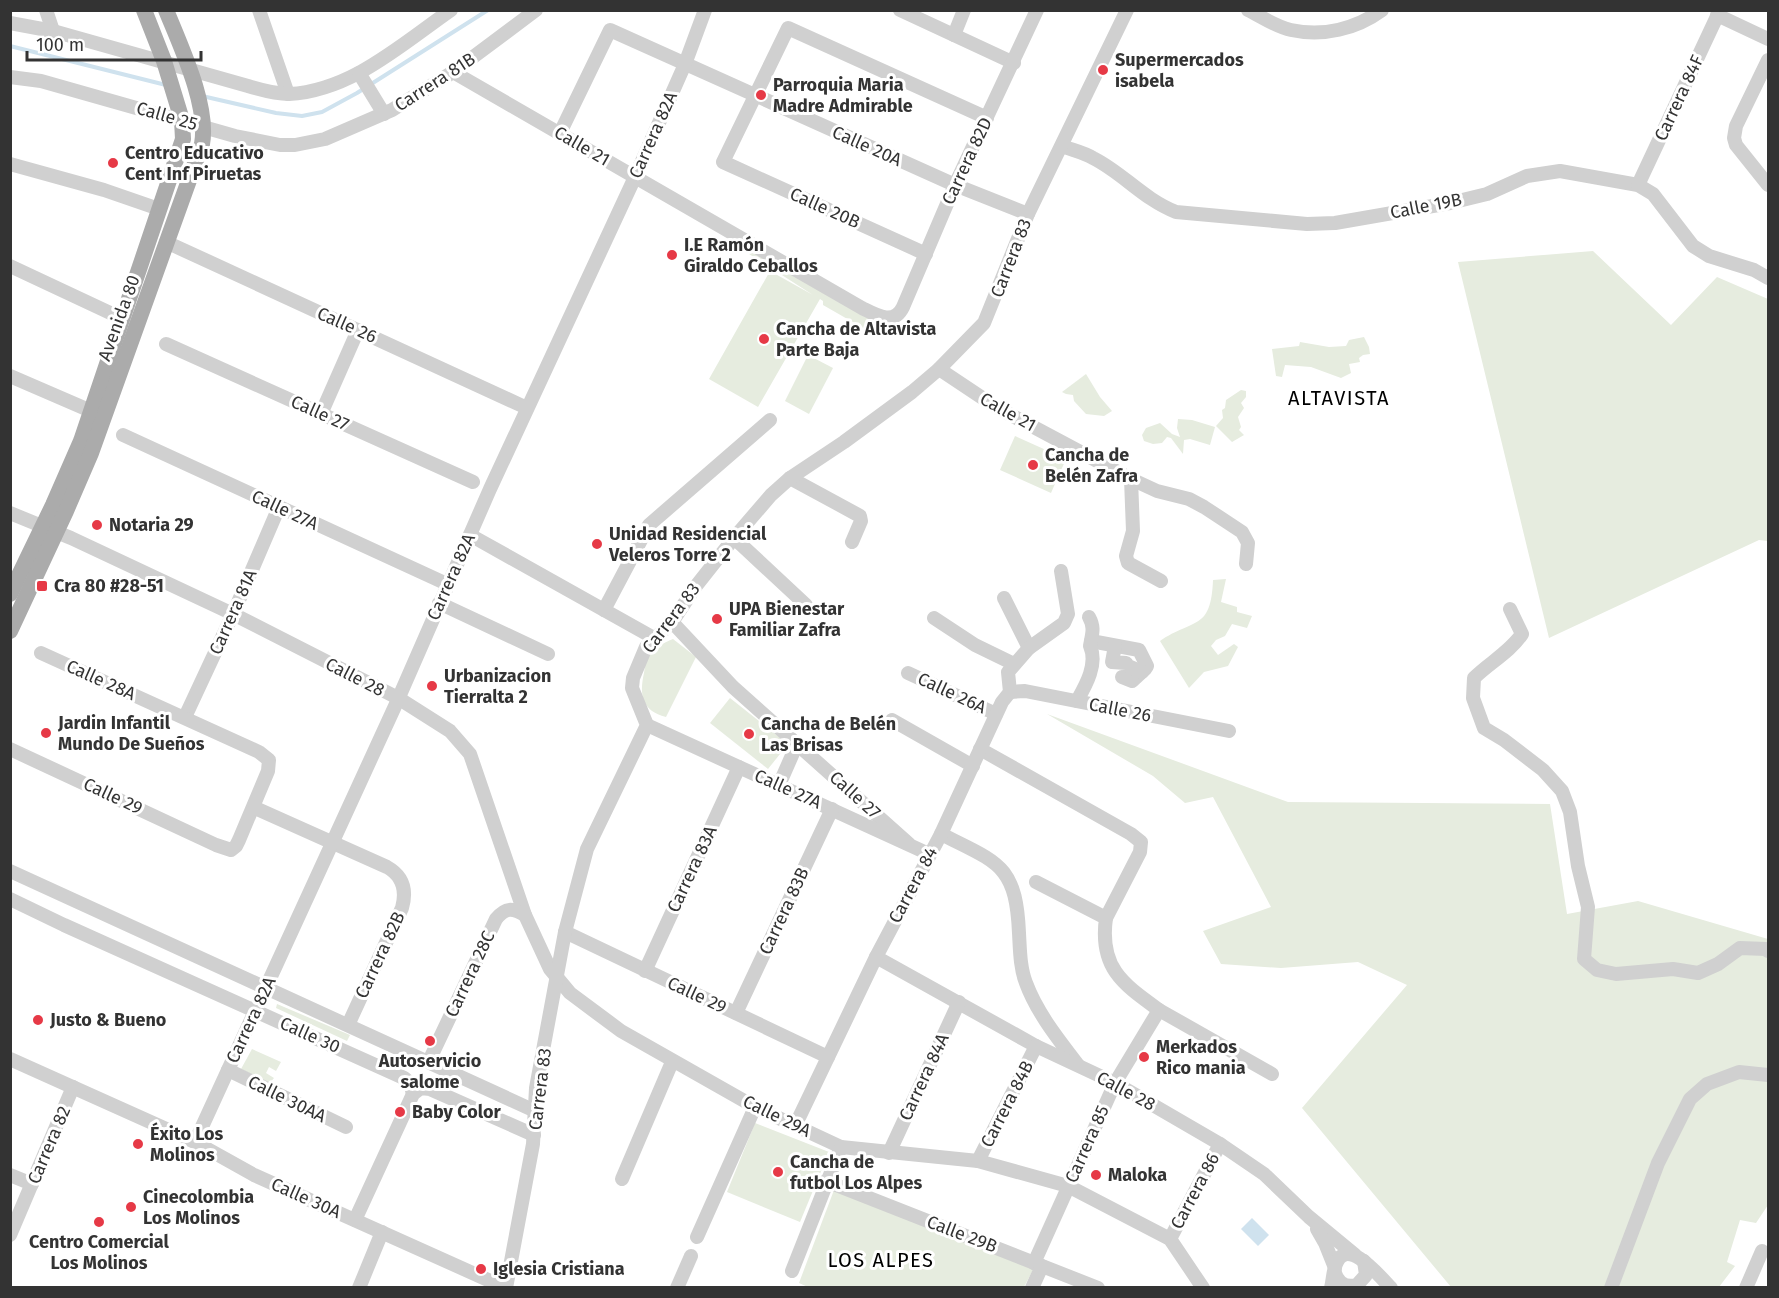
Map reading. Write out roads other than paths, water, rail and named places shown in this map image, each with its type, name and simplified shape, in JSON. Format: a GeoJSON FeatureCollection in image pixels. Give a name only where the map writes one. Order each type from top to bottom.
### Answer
{"type":"FeatureCollection","features":[{"type":"Feature","properties":{"kind":"main road","name":"Avenida 80"},"geometry":{"type":"LineString","coordinates":[[10,631],[50,529],[181,151],[182,120],[144,10]]}},
{"type":"Feature","properties":{"kind":"main road","name":"Avenida 80"},"geometry":{"type":"LineString","coordinates":[[10,594],[50,529],[101,425],[202,144],[202,119],[190,74],[166,10]]}},
{"type":"Feature","properties":{"kind":"street"},"geometry":{"type":"LineString","coordinates":[[46,10],[54,31]]}},
{"type":"Feature","properties":{"kind":"street"},"geometry":{"type":"LineString","coordinates":[[259,10],[288,94]]}},
{"type":"Feature","properties":{"kind":"street"},"geometry":{"type":"LineString","coordinates":[[10,23],[54,31],[190,74],[288,94],[330,86],[364,73],[451,10]]}},
{"type":"Feature","properties":{"kind":"street","name":"Carrera 81B"},"geometry":{"type":"LineString","coordinates":[[325,139],[387,109],[453,72],[536,10]]}},
{"type":"Feature","properties":{"kind":"street","name":"Carrera 82A"},"geometry":{"type":"LineString","coordinates":[[195,1142],[685,64],[705,10]]}},
{"type":"Feature","properties":{"kind":"street"},"geometry":{"type":"LineString","coordinates":[[900,10],[1014,63]]}},
{"type":"Feature","properties":{"kind":"street"},"geometry":{"type":"LineString","coordinates":[[954,35],[964,10]]}},
{"type":"Feature","properties":{"kind":"street","name":"Carrera 82D"},"geometry":{"type":"LineString","coordinates":[[900,313],[955,185],[1037,10]]}},
{"type":"Feature","properties":{"kind":"street","name":"Carrera 83"},"geometry":{"type":"LineString","coordinates":[[506,1287],[534,1135],[536,1088],[565,932],[587,849],[646,725],[632,688],[638,664],[646,647],[672,622],[696,586],[771,495],[790,478],[912,392],[939,369],[984,323],[1028,214],[1127,10]]}},
{"type":"Feature","properties":{"kind":"street"},"geometry":{"type":"LineString","coordinates":[[1248,10],[1290,30],[1317,33],[1352,27],[1382,10]]}},
{"type":"Feature","properties":{"kind":"street"},"geometry":{"type":"LineString","coordinates":[[1719,13],[1768,39]]}},
{"type":"Feature","properties":{"kind":"street","name":"Carrera 84F"},"geometry":{"type":"LineString","coordinates":[[1638,185],[1719,13]]}},
{"type":"Feature","properties":{"kind":"street"},"geometry":{"type":"LineString","coordinates":[[754,96],[788,28],[987,118]]}},
{"type":"Feature","properties":{"kind":"street","name":"Calle 20A"},"geometry":{"type":"LineString","coordinates":[[560,133],[610,30],[955,185],[1028,214]]}},
{"type":"Feature","properties":{"kind":"street"},"geometry":{"type":"LineString","coordinates":[[1768,60],[1736,126],[1734,138],[1736,145],[1768,185]]}},
{"type":"Feature","properties":{"kind":"street","name":"Calle 21"},"geometry":{"type":"LineString","coordinates":[[453,72],[862,308],[886,318],[900,313]]}},
{"type":"Feature","properties":{"kind":"street"},"geometry":{"type":"LineString","coordinates":[[364,73],[387,109]]}},
{"type":"Feature","properties":{"kind":"street","name":"Calle 25"},"geometry":{"type":"LineString","coordinates":[[10,77],[41,81],[182,120],[202,119],[235,136],[280,145],[295,145],[325,139]]}},
{"type":"Feature","properties":{"kind":"street","name":"Calle 20B"},"geometry":{"type":"LineString","coordinates":[[754,96],[723,162],[926,254]]}},
{"type":"Feature","properties":{"kind":"street","name":"Calle 19B"},"geometry":{"type":"LineString","coordinates":[[1062,146],[1094,158],[1160,206],[1176,212],[1307,224],[1335,223],[1450,203],[1487,194],[1518,179],[1544,172],[1584,174],[1638,185],[1653,194],[1693,246],[1709,256],[1754,270],[1768,278]]}},
{"type":"Feature","properties":{"kind":"street"},"geometry":{"type":"LineString","coordinates":[[10,164],[104,190],[159,209]]}},
{"type":"Feature","properties":{"kind":"street","name":"Calle 26"},"geometry":{"type":"LineString","coordinates":[[166,242],[527,408]]}},
{"type":"Feature","properties":{"kind":"street"},"geometry":{"type":"LineString","coordinates":[[10,266],[122,318]]}},
{"type":"Feature","properties":{"kind":"street"},"geometry":{"type":"LineString","coordinates":[[321,414],[358,330]]}},
{"type":"Feature","properties":{"kind":"street","name":"Calle 27"},"geometry":{"type":"LineString","coordinates":[[166,344],[473,482]]}},
{"type":"Feature","properties":{"kind":"street","name":"Calle 21"},"geometry":{"type":"LineString","coordinates":[[939,369],[996,407],[1131,479],[1157,490],[1189,499],[1242,532],[1248,543],[1246,564]]}},
{"type":"Feature","properties":{"kind":"street"},"geometry":{"type":"LineString","coordinates":[[10,376],[91,411]]}},
{"type":"Feature","properties":{"kind":"street"},"geometry":{"type":"LineString","coordinates":[[604,610],[649,525],[770,420]]}},
{"type":"Feature","properties":{"kind":"street","name":"Calle 27A"},"geometry":{"type":"LineString","coordinates":[[123,435],[447,584]]}},
{"type":"Feature","properties":{"kind":"street"},"geometry":{"type":"LineString","coordinates":[[790,478],[860,516],[861,521],[852,542]]}},
{"type":"Feature","properties":{"kind":"street"},"geometry":{"type":"LineString","coordinates":[[1131,479],[1133,531],[1126,556],[1128,563],[1161,582]]}},
{"type":"Feature","properties":{"kind":"street","name":"Carrera 81A"},"geometry":{"type":"LineString","coordinates":[[185,717],[279,507]]}},
{"type":"Feature","properties":{"kind":"street","name":"Calle 28"},"geometry":{"type":"LineString","coordinates":[[10,513],[50,529],[233,614],[398,698],[450,731],[470,754],[525,915],[557,980]]}},
{"type":"Feature","properties":{"kind":"street"},"geometry":{"type":"LineString","coordinates":[[470,535],[654,639]]}},
{"type":"Feature","properties":{"kind":"street"},"geometry":{"type":"LineString","coordinates":[[734,538],[806,605]]}},
{"type":"Feature","properties":{"kind":"street"},"geometry":{"type":"LineString","coordinates":[[934,618],[975,645],[1014,664],[1029,648],[1064,624],[1068,614],[1061,571]]}},
{"type":"Feature","properties":{"kind":"street"},"geometry":{"type":"LineString","coordinates":[[1004,598],[1029,648]]}},
{"type":"Feature","properties":{"kind":"street"},"geometry":{"type":"LineString","coordinates":[[440,603],[548,654]]}},
{"type":"Feature","properties":{"kind":"street"},"geometry":{"type":"LineString","coordinates":[[1510,609],[1522,634],[1516,643],[1474,678],[1473,698],[1484,728],[1504,740],[1543,770],[1562,791],[1570,812],[1578,866],[1588,907],[1584,959],[1597,970],[1616,974],[1673,969],[1698,973],[1718,964],[1740,948],[1768,951]]}},
{"type":"Feature","properties":{"kind":"street"},"geometry":{"type":"LineString","coordinates":[[1077,701],[1088,681],[1092,665],[1093,624],[1089,617]]}},
{"type":"Feature","properties":{"kind":"street","name":"Calle 27"},"geometry":{"type":"LineString","coordinates":[[672,622],[733,687],[909,844]]}},
{"type":"Feature","properties":{"kind":"street"},"geometry":{"type":"LineString","coordinates":[[1091,641],[1139,650],[1147,666],[1132,681],[1122,677]]}},
{"type":"Feature","properties":{"kind":"street"},"geometry":{"type":"LineString","coordinates":[[1121,647],[1113,662],[1125,663],[1142,672]]}},
{"type":"Feature","properties":{"kind":"street","name":"Calle 28A"},"geometry":{"type":"LineString","coordinates":[[41,653],[259,752],[269,760],[270,764],[255,808]]}},
{"type":"Feature","properties":{"kind":"street","name":"Carrera 84"},"geometry":{"type":"LineString","coordinates":[[795,1126],[876,957],[941,834],[996,714],[1010,692],[1008,672],[1014,664]]}},
{"type":"Feature","properties":{"kind":"street","name":"Calle 26A"},"geometry":{"type":"LineString","coordinates":[[908,673],[996,714]]}},
{"type":"Feature","properties":{"kind":"street","name":"Calle 26"},"geometry":{"type":"LineString","coordinates":[[1010,692],[1024,691],[1228,731]]}},
{"type":"Feature","properties":{"kind":"street"},"geometry":{"type":"LineString","coordinates":[[892,720],[973,766]]}},
{"type":"Feature","properties":{"kind":"street","name":"Calle 27A"},"geometry":{"type":"LineString","coordinates":[[646,725],[929,854]]}},
{"type":"Feature","properties":{"kind":"street"},"geometry":{"type":"LineString","coordinates":[[779,785],[797,744]]}},
{"type":"Feature","properties":{"kind":"street","name":"Calle 29"},"geometry":{"type":"LineString","coordinates":[[10,749],[231,850],[236,846],[255,808]]}},
{"type":"Feature","properties":{"kind":"street"},"geometry":{"type":"LineString","coordinates":[[980,750],[1131,834],[1141,842],[1140,852],[1106,918],[1105,939],[1112,970],[1137,994],[1159,1010],[1272,1074]]}},
{"type":"Feature","properties":{"kind":"street","name":"Carrera 83A"},"geometry":{"type":"LineString","coordinates":[[645,971],[739,767]]}},
{"type":"Feature","properties":{"kind":"street"},"geometry":{"type":"LineString","coordinates":[[255,808],[333,842]]}},
{"type":"Feature","properties":{"kind":"street","name":"Carrera 83B"},"geometry":{"type":"LineString","coordinates":[[736,1013],[831,809]]}},
{"type":"Feature","properties":{"kind":"street"},"geometry":{"type":"LineString","coordinates":[[941,834],[991,860],[1006,873],[1014,890],[1019,915],[1020,959],[1025,982],[1043,1017],[1079,1067]]}},
{"type":"Feature","properties":{"kind":"street","name":"Carrera 82B"},"geometry":{"type":"LineString","coordinates":[[333,842],[395,871],[404,885],[405,895],[402,908],[348,1025]]}},
{"type":"Feature","properties":{"kind":"street","name":"Calle 30"},"geometry":{"type":"LineString","coordinates":[[10,871],[535,1111]]}},
{"type":"Feature","properties":{"kind":"street"},"geometry":{"type":"LineString","coordinates":[[1036,882],[1106,918]]}},
{"type":"Feature","properties":{"kind":"street","name":"Calle 30"},"geometry":{"type":"LineString","coordinates":[[10,899],[404,1078],[410,1083],[413,1094]]}},
{"type":"Feature","properties":{"kind":"street","name":"Carrera 28C"},"geometry":{"type":"LineString","coordinates":[[429,1061],[496,919],[505,909],[509,908],[525,915]]}},
{"type":"Feature","properties":{"kind":"street","name":"Calle 29"},"geometry":{"type":"LineString","coordinates":[[565,932],[828,1057]]}},
{"type":"Feature","properties":{"kind":"street","name":"Calle 28"},"geometry":{"type":"LineString","coordinates":[[876,957],[1036,1047],[1115,1083],[1220,1144],[1264,1174],[1309,1217],[1360,1258],[1391,1287]]}},
{"type":"Feature","properties":{"kind":"street","name":"Calle 29A"},"geometry":{"type":"LineString","coordinates":[[557,980],[598,1016],[672,1062],[755,1107],[841,1147],[978,1161],[1068,1186],[1170,1239],[1203,1287]]}},
{"type":"Feature","properties":{"kind":"street","name":"Carrera 84A"},"geometry":{"type":"LineString","coordinates":[[889,1153],[959,1002]]}},
{"type":"Feature","properties":{"kind":"street","name":"Carrera 85"},"geometry":{"type":"LineString","coordinates":[[1032,1287],[1038,1264],[1068,1186],[1115,1083],[1159,1010]]}},
{"type":"Feature","properties":{"kind":"street","name":"Carrera 84B"},"geometry":{"type":"LineString","coordinates":[[978,1161],[1036,1047]]}},
{"type":"Feature","properties":{"kind":"street","name":"Calle 30A"},"geometry":{"type":"LineString","coordinates":[[10,1059],[195,1142],[254,1175],[506,1287]]}},
{"type":"Feature","properties":{"kind":"street"},"geometry":{"type":"LineString","coordinates":[[622,1179],[672,1062]]}},
{"type":"Feature","properties":{"kind":"street","name":"Calle 30AA"},"geometry":{"type":"LineString","coordinates":[[228,1070],[346,1127]]}},
{"type":"Feature","properties":{"kind":"street"},"geometry":{"type":"LineString","coordinates":[[1611,1287],[1658,1162],[1690,1099],[1707,1084],[1739,1072],[1768,1075]]}},
{"type":"Feature","properties":{"kind":"street","name":"Carrera 82"},"geometry":{"type":"LineString","coordinates":[[10,1235],[73,1087]]}},
{"type":"Feature","properties":{"kind":"street"},"geometry":{"type":"LineString","coordinates":[[355,1220],[413,1094],[421,1088],[430,1089],[534,1135]]}},
{"type":"Feature","properties":{"kind":"street"},"geometry":{"type":"LineString","coordinates":[[697,1237],[755,1107]]}},
{"type":"Feature","properties":{"kind":"street","name":"Carrera 86"},"geometry":{"type":"LineString","coordinates":[[1170,1239],[1220,1144]]}},
{"type":"Feature","properties":{"kind":"street"},"geometry":{"type":"LineString","coordinates":[[792,1270],[841,1147]]}},
{"type":"Feature","properties":{"kind":"street"},"geometry":{"type":"LineString","coordinates":[[10,1175],[32,1185]]}},
{"type":"Feature","properties":{"kind":"street","name":"Calle 29B"},"geometry":{"type":"LineString","coordinates":[[826,1181],[1098,1287]]}},
{"type":"Feature","properties":{"kind":"street"},"geometry":{"type":"LineString","coordinates":[[1309,1217],[1326,1243],[1339,1281],[1379,1287]]}},
{"type":"Feature","properties":{"kind":"street"},"geometry":{"type":"LineString","coordinates":[[359,1287],[382,1232]]}},
{"type":"Feature","properties":{"kind":"street"},"geometry":{"type":"LineString","coordinates":[[1746,1287],[1762,1251]]}},
{"type":"Feature","properties":{"kind":"street"},"geometry":{"type":"LineString","coordinates":[[677,1287],[691,1256]]}},
{"type":"Feature","properties":{"kind":"street"},"geometry":{"type":"LineString","coordinates":[[1331,1287],[1335,1270],[1342,1257],[1360,1258],[1366,1275],[1355,1285]]}},
{"type":"Feature","properties":{"kind":"water"},"geometry":{"type":"Polygon","coordinates":[[[1252,1218],[1269,1235],[1258,1246],[1241,1229],[1252,1218]]]}},
{"type":"Feature","properties":{"kind":"waterway"},"geometry":{"type":"LineString","coordinates":[[202,96],[276,113],[302,116],[322,112],[357,93],[488,10]]}},
{"type":"Feature","properties":{"kind":"waterway"},"geometry":{"type":"LineString","coordinates":[[10,46],[166,85]]}},
{"type":"Feature","properties":{"kind":"place","name":"Supermercados isabela"},"geometry":{"type":"Point","coordinates":[1103,70]}},
{"type":"Feature","properties":{"kind":"place","name":"Parroquia Maria Madre Admirable"},"geometry":{"type":"Point","coordinates":[761,95]}},
{"type":"Feature","properties":{"kind":"place","name":"Centro Educativo Cent Inf Piruetas"},"geometry":{"type":"Point","coordinates":[113,163]}},
{"type":"Feature","properties":{"kind":"place","name":"I.E Ramón Giraldo Ceballos"},"geometry":{"type":"Point","coordinates":[672,255]}},
{"type":"Feature","properties":{"kind":"place","name":"Cancha de Altavista Parte Baja"},"geometry":{"type":"Point","coordinates":[764,339]}},
{"type":"Feature","properties":{"kind":"place","name":"Cancha de Belén Zafra"},"geometry":{"type":"Point","coordinates":[1033,465]}},
{"type":"Feature","properties":{"kind":"place","name":"Notaria 29"},"geometry":{"type":"Point","coordinates":[97,525]}},
{"type":"Feature","properties":{"kind":"place","name":"Unidad Residencial Veleros Torre 2"},"geometry":{"type":"Point","coordinates":[597,544]}},
{"type":"Feature","properties":{"kind":"place","name":"Cra 80 #28-51"},"geometry":{"type":"Point","coordinates":[42,586]}},
{"type":"Feature","properties":{"kind":"place","name":"UPA Bienestar Familiar Zafra"},"geometry":{"type":"Point","coordinates":[717,619]}},
{"type":"Feature","properties":{"kind":"place","name":"Urbanizacion Tierralta 2"},"geometry":{"type":"Point","coordinates":[432,686]}},
{"type":"Feature","properties":{"kind":"place","name":"Jardin Infantil Mundo De Sueños"},"geometry":{"type":"Point","coordinates":[46,733]}},
{"type":"Feature","properties":{"kind":"place","name":"Cancha de Belén Las Brisas"},"geometry":{"type":"Point","coordinates":[749,734]}},
{"type":"Feature","properties":{"kind":"place","name":"Justo & Bueno"},"geometry":{"type":"Point","coordinates":[38,1020]}},
{"type":"Feature","properties":{"kind":"place","name":"Autoservicio salome"},"geometry":{"type":"Point","coordinates":[430,1041]}},
{"type":"Feature","properties":{"kind":"place","name":"Merkados Rico mania"},"geometry":{"type":"Point","coordinates":[1144,1057]}},
{"type":"Feature","properties":{"kind":"place","name":"Baby Color"},"geometry":{"type":"Point","coordinates":[400,1112]}},
{"type":"Feature","properties":{"kind":"place","name":"Éxito Los Molinos"},"geometry":{"type":"Point","coordinates":[138,1144]}},
{"type":"Feature","properties":{"kind":"place","name":"Cancha de futbol Los Alpes"},"geometry":{"type":"Point","coordinates":[778,1172]}},
{"type":"Feature","properties":{"kind":"place","name":"Maloka"},"geometry":{"type":"Point","coordinates":[1096,1175]}},
{"type":"Feature","properties":{"kind":"place","name":"Cinecolombia Los Molinos"},"geometry":{"type":"Point","coordinates":[131,1207]}},
{"type":"Feature","properties":{"kind":"place","name":"Centro Comercial Los Molinos"},"geometry":{"type":"Point","coordinates":[99,1222]}},
{"type":"Feature","properties":{"kind":"place","name":"Iglesia Cristiana"},"geometry":{"type":"Point","coordinates":[481,1269]}},
{"type":"Feature","properties":{"kind":"district","name":"ALTAVISTA"},"geometry":{"type":"Point","coordinates":[1339,398]}},
{"type":"Feature","properties":{"kind":"district","name":"LOS ALPES"},"geometry":{"type":"Point","coordinates":[881,1260]}}]}
